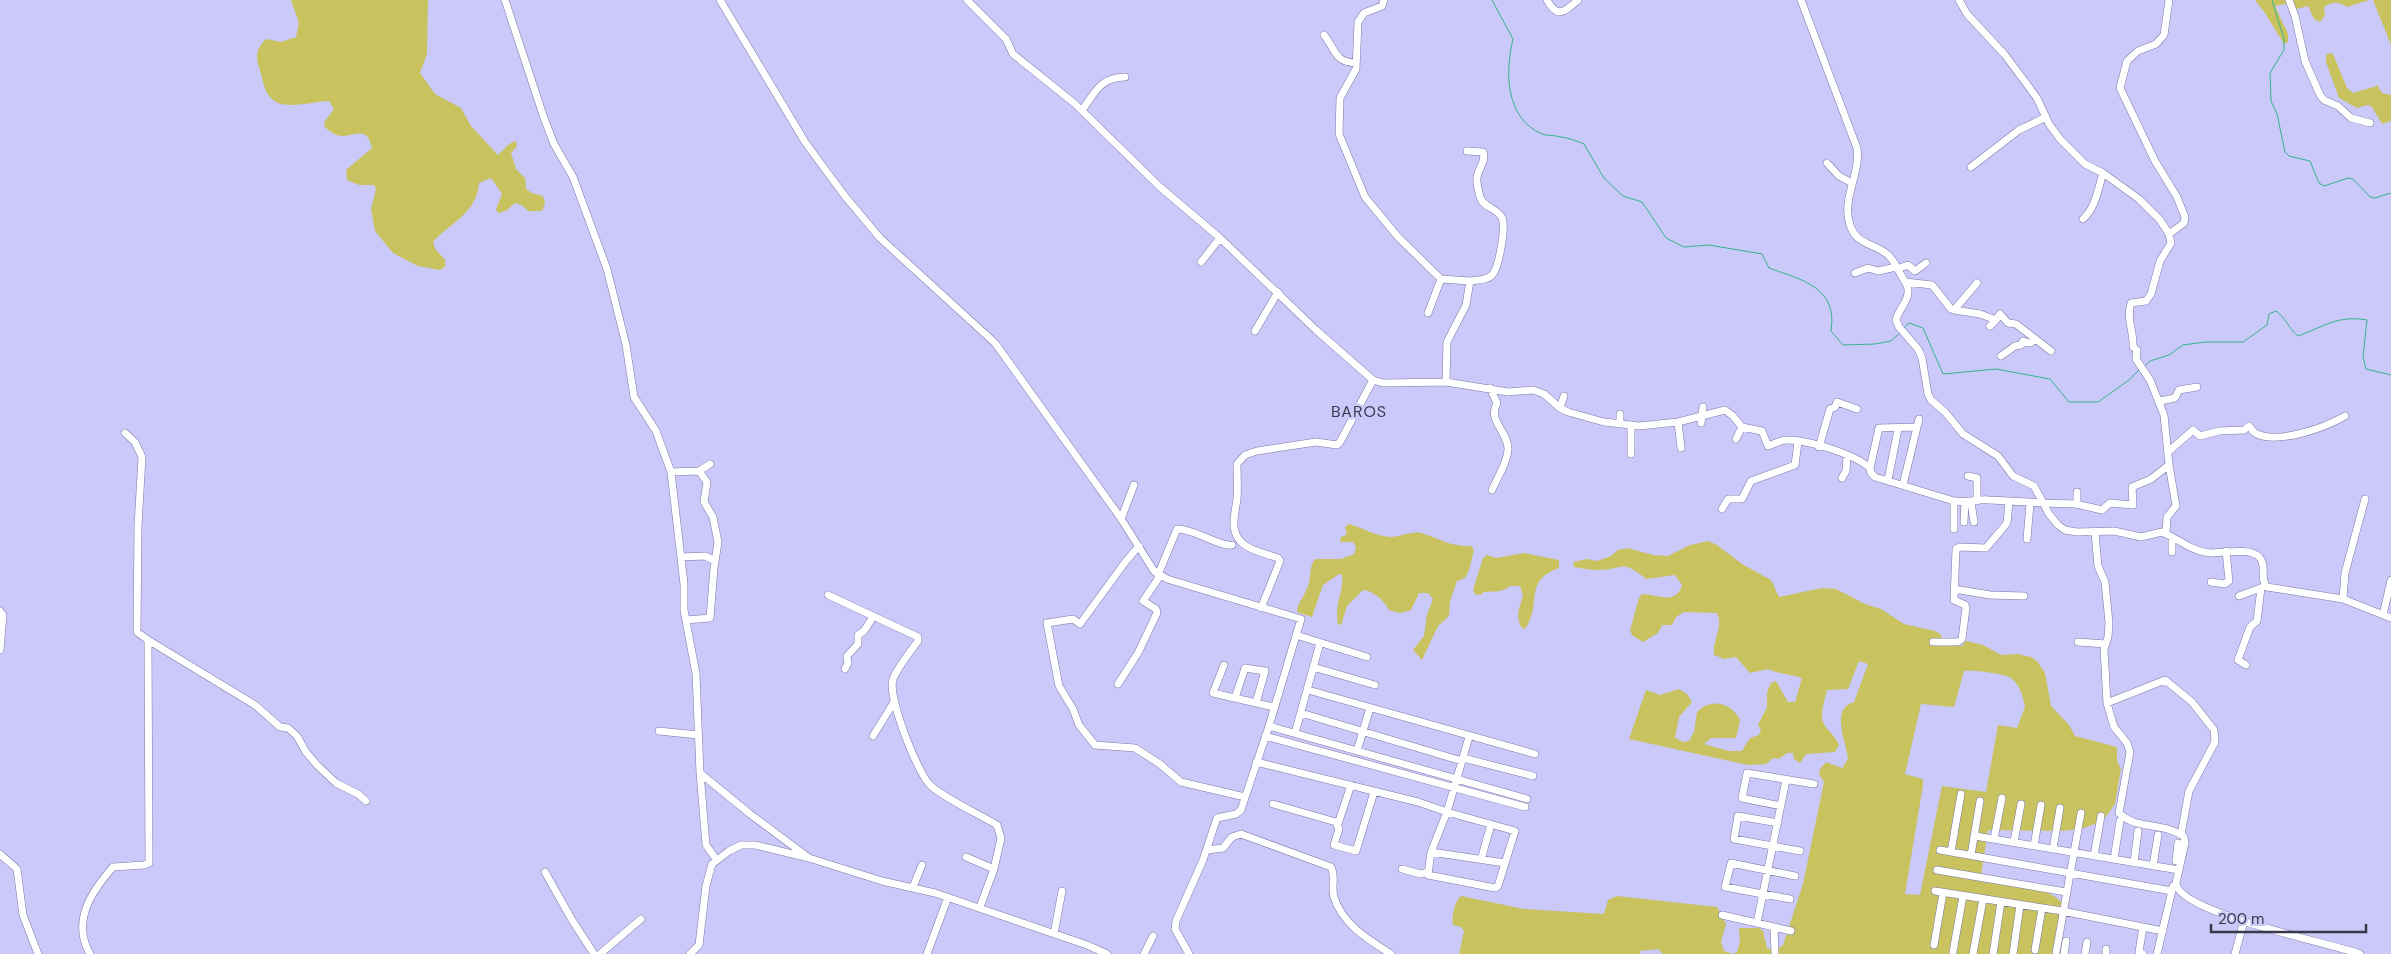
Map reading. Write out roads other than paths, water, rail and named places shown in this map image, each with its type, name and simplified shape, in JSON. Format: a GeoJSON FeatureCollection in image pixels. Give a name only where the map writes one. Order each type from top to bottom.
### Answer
{"type":"FeatureCollection","features":[{"type":"Feature","properties":{"kind":"street"},"geometry":{"type":"LineString","coordinates":[[505,0],[544,118],[554,144],[573,177],[607,269],[624,337],[634,397],[656,431],[671,472],[686,620],[696,674],[700,772],[706,845],[716,859]]}},
{"type":"Feature","properties":{"kind":"street"},"geometry":{"type":"LineString","coordinates":[[720,0],[805,142],[844,195],[880,238],[995,343],[1159,575],[1300,619],[1266,736],[1241,810],[1236,814],[1217,818],[1207,850],[1176,921],[1175,929],[1189,954]]}},
{"type":"Feature","properties":{"kind":"street"},"geometry":{"type":"LineString","coordinates":[[968,0],[1006,39],[1012,54],[1082,110],[1160,187],[1220,238],[1316,330],[1373,380],[1383,383],[1446,382],[1508,392],[1539,392],[1560,408],[1594,420],[1646,426],[1701,419],[1712,409],[1730,412],[1742,427],[1762,431],[1768,446],[1783,440],[1798,442],[1857,458],[1870,468],[1873,476],[1932,496],[1954,501],[2076,504],[2102,510],[2110,503],[2133,505],[2132,487],[2151,479],[2169,465]]}},
{"type":"Feature","properties":{"kind":"street"},"geometry":{"type":"LineString","coordinates":[[1384,0],[1382,6],[1364,13],[1358,22],[1355,72],[1340,98],[1339,134],[1356,179],[1370,204],[1398,237],[1441,279],[1470,281],[1490,277],[1494,273],[1499,260],[1503,223],[1500,215],[1484,204],[1480,197],[1477,179],[1482,166],[1482,152],[1467,151]]}},
{"type":"Feature","properties":{"kind":"street"},"geometry":{"type":"LineString","coordinates":[[1548,0],[1554,9],[1560,12],[1578,0]]}},
{"type":"Feature","properties":{"kind":"street"},"geometry":{"type":"LineString","coordinates":[[1801,0],[1855,141],[1858,156],[1848,212],[1851,227],[1856,236],[1867,245],[1887,254],[1906,282],[1908,294],[1896,318],[1899,327],[1922,358],[1928,394],[1931,400],[1945,412],[1963,434],[1998,456],[2013,476],[2034,486],[2043,504],[2058,525],[2065,530],[2114,531],[2141,537],[2159,532],[2195,550],[2210,553],[2226,551],[2259,556],[2262,562],[2263,586],[2257,621],[2250,627],[2237,661],[2246,665]]}},
{"type":"Feature","properties":{"kind":"street"},"geometry":{"type":"LineString","coordinates":[[1959,0],[1968,14],[2006,55],[2036,98],[2060,139],[2085,164],[2103,173],[2139,199],[2160,220],[2169,234],[2171,243],[2160,261],[2149,298],[2144,301],[2132,302],[2129,320],[2133,333],[2133,347],[2137,350],[2136,359],[2143,368],[2160,401],[2164,415],[2176,508],[2167,517],[2172,552]]}},
{"type":"Feature","properties":{"kind":"street"},"geometry":{"type":"LineString","coordinates":[[2169,0],[2164,35],[2156,44],[2138,51],[2126,61],[2120,88],[2155,161],[2177,197],[2186,217],[2184,222],[2169,234]]}},
{"type":"Feature","properties":{"kind":"street"},"geometry":{"type":"LineString","coordinates":[[2289,0],[2295,16],[2305,60],[2320,95],[2324,100],[2338,106],[2351,118],[2370,123]]}},
{"type":"Feature","properties":{"kind":"street"},"geometry":{"type":"LineString","coordinates":[[1324,35],[1338,58],[1356,63]]}},
{"type":"Feature","properties":{"kind":"street"},"geometry":{"type":"LineString","coordinates":[[1082,110],[1102,83],[1108,79],[1125,77]]}},
{"type":"Feature","properties":{"kind":"street"},"geometry":{"type":"LineString","coordinates":[[1971,166],[2019,130],[2046,117]]}},
{"type":"Feature","properties":{"kind":"street"},"geometry":{"type":"LineString","coordinates":[[1827,163],[1839,176],[1852,183]]}},
{"type":"Feature","properties":{"kind":"street"},"geometry":{"type":"LineString","coordinates":[[2083,219],[2090,213],[2095,203],[2103,173]]}},
{"type":"Feature","properties":{"kind":"street"},"geometry":{"type":"LineString","coordinates":[[1201,262],[1220,238]]}},
{"type":"Feature","properties":{"kind":"street"},"geometry":{"type":"LineString","coordinates":[[1855,273],[1868,268],[1878,271],[1906,265],[1914,271],[1926,263]]}},
{"type":"Feature","properties":{"kind":"street"},"geometry":{"type":"LineString","coordinates":[[1428,313],[1441,279]]}},
{"type":"Feature","properties":{"kind":"street"},"geometry":{"type":"LineString","coordinates":[[1446,382],[1447,342],[1466,306],[1470,281]]}},
{"type":"Feature","properties":{"kind":"street"},"geometry":{"type":"LineString","coordinates":[[1906,282],[1932,285],[1951,309],[1980,314],[1996,320]]}},
{"type":"Feature","properties":{"kind":"street"},"geometry":{"type":"LineString","coordinates":[[1954,310],[1977,283]]}},
{"type":"Feature","properties":{"kind":"street"},"geometry":{"type":"LineString","coordinates":[[1255,331],[1278,292]]}},
{"type":"Feature","properties":{"kind":"street"},"geometry":{"type":"LineString","coordinates":[[1990,326],[2000,314],[2008,323],[2016,324],[2035,340],[2051,350]]}},
{"type":"Feature","properties":{"kind":"street"},"geometry":{"type":"LineString","coordinates":[[2001,356],[2015,346],[2021,345],[2024,341],[2032,343],[2035,340]]}},
{"type":"Feature","properties":{"kind":"street"},"geometry":{"type":"LineString","coordinates":[[1260,608],[1280,561],[1278,558],[1243,544],[1237,536],[1233,526],[1233,516],[1237,498],[1237,464],[1246,455],[1257,451],[1316,442],[1337,445],[1373,380]]}},
{"type":"Feature","properties":{"kind":"street"},"geometry":{"type":"LineString","coordinates":[[2160,401],[2175,398],[2179,390],[2197,387]]}},
{"type":"Feature","properties":{"kind":"street"},"geometry":{"type":"LineString","coordinates":[[1490,388],[1496,403],[1494,418],[1507,442],[1508,450],[1492,490]]}},
{"type":"Feature","properties":{"kind":"street"},"geometry":{"type":"LineString","coordinates":[[1560,408],[1564,396]]}},
{"type":"Feature","properties":{"kind":"street"},"geometry":{"type":"LineString","coordinates":[[1819,447],[1830,409],[1835,407],[1836,402],[1857,409]]}},
{"type":"Feature","properties":{"kind":"street"},"geometry":{"type":"LineString","coordinates":[[1701,419],[1703,407]]}},
{"type":"Feature","properties":{"kind":"street"},"geometry":{"type":"LineString","coordinates":[[1620,414],[1620,423]]}},
{"type":"Feature","properties":{"kind":"street"},"geometry":{"type":"LineString","coordinates":[[2168,452],[2193,430],[2200,436],[2219,431],[2244,430],[2249,426],[2257,434],[2276,438],[2326,426],[2344,416]]}},
{"type":"Feature","properties":{"kind":"street"},"geometry":{"type":"LineString","coordinates":[[1678,422],[1681,448]]}},
{"type":"Feature","properties":{"kind":"street"},"geometry":{"type":"LineString","coordinates":[[1870,468],[1878,430],[1883,427],[1898,429],[1918,423],[1903,485]]}},
{"type":"Feature","properties":{"kind":"street"},"geometry":{"type":"LineString","coordinates":[[1631,424],[1631,454]]}},
{"type":"Feature","properties":{"kind":"street"},"geometry":{"type":"LineString","coordinates":[[1736,438],[1742,427]]}},
{"type":"Feature","properties":{"kind":"street"},"geometry":{"type":"LineString","coordinates":[[1888,480],[1898,429]]}},
{"type":"Feature","properties":{"kind":"street"},"geometry":{"type":"LineString","coordinates":[[125,433],[135,442],[142,457],[138,526],[138,632],[255,705],[280,727],[288,728],[297,736],[306,752],[317,765],[336,783],[358,794],[366,801]]}},
{"type":"Feature","properties":{"kind":"street"},"geometry":{"type":"LineString","coordinates":[[1722,509],[1728,499],[1742,499],[1751,481],[1795,465],[1798,442]]}},
{"type":"Feature","properties":{"kind":"street"},"geometry":{"type":"LineString","coordinates":[[1842,478],[1846,471],[1847,456]]}},
{"type":"Feature","properties":{"kind":"street"},"geometry":{"type":"LineString","coordinates":[[671,472],[699,471],[710,464]]}},
{"type":"Feature","properties":{"kind":"street"},"geometry":{"type":"LineString","coordinates":[[686,620],[710,618],[718,542],[713,517],[704,502],[707,482],[699,471]]}},
{"type":"Feature","properties":{"kind":"street"},"geometry":{"type":"LineString","coordinates":[[1964,522],[1977,478],[1968,476]]}},
{"type":"Feature","properties":{"kind":"street"},"geometry":{"type":"LineString","coordinates":[[1121,519],[1134,485]]}},
{"type":"Feature","properties":{"kind":"street"},"geometry":{"type":"LineString","coordinates":[[2076,504],[2077,492]]}},
{"type":"Feature","properties":{"kind":"street"},"geometry":{"type":"LineString","coordinates":[[2343,599],[2346,570],[2365,499]]}},
{"type":"Feature","properties":{"kind":"street"},"geometry":{"type":"LineString","coordinates":[[1954,501],[1954,529]]}},
{"type":"Feature","properties":{"kind":"street"},"geometry":{"type":"LineString","coordinates":[[1971,502],[1974,522]]}},
{"type":"Feature","properties":{"kind":"street"},"geometry":{"type":"LineString","coordinates":[[1933,642],[1958,642],[1962,639],[1966,607],[1954,601],[1956,549],[1960,547],[1986,548],[2007,524],[2009,502]]}},
{"type":"Feature","properties":{"kind":"street"},"geometry":{"type":"LineString","coordinates":[[2027,539],[2030,504]]}},
{"type":"Feature","properties":{"kind":"street"},"geometry":{"type":"LineString","coordinates":[[1118,684],[1138,653],[1157,613],[1156,609],[1143,600],[1159,575],[1174,532],[1178,528],[1210,538],[1225,546],[1232,545]]}},
{"type":"Feature","properties":{"kind":"street"},"geometry":{"type":"LineString","coordinates":[[2095,532],[2098,566],[2103,575],[2106,590],[2109,630],[2104,649],[2107,703],[2114,728],[2127,743],[2130,752],[2119,813],[2127,820],[2181,835],[2185,840],[2156,954]]}},
{"type":"Feature","properties":{"kind":"street"},"geometry":{"type":"LineString","coordinates":[[1139,546],[1080,624],[1073,619],[1047,623],[1059,686],[1073,709],[1079,724],[1095,745],[1135,748],[1160,764],[1181,782],[1245,797]]}},
{"type":"Feature","properties":{"kind":"street"},"geometry":{"type":"LineString","coordinates":[[2211,582],[2225,584],[2229,581],[2226,551]]}},
{"type":"Feature","properties":{"kind":"street"},"geometry":{"type":"LineString","coordinates":[[681,556],[705,556],[715,561]]}},
{"type":"Feature","properties":{"kind":"street"},"geometry":{"type":"LineString","coordinates":[[2383,615],[2391,580]]}},
{"type":"Feature","properties":{"kind":"street"},"geometry":{"type":"LineString","coordinates":[[2239,596],[2263,586],[2343,599],[2391,618]]}},
{"type":"Feature","properties":{"kind":"street"},"geometry":{"type":"LineString","coordinates":[[1954,590],[1990,595],[2024,596]]}},
{"type":"Feature","properties":{"kind":"street"},"geometry":{"type":"LineString","coordinates":[[828,595],[916,635],[918,639],[893,680],[894,702],[922,777],[932,787],[997,825],[1001,838],[994,869],[980,907]]}},
{"type":"Feature","properties":{"kind":"street"},"geometry":{"type":"LineString","coordinates":[[0,611],[3,614],[2,648],[0,650]]}},
{"type":"Feature","properties":{"kind":"street"},"geometry":{"type":"LineString","coordinates":[[845,669],[848,663],[847,656],[858,644],[858,634],[864,631],[873,617]]}},
{"type":"Feature","properties":{"kind":"street"},"geometry":{"type":"LineString","coordinates":[[1296,635],[1367,657]]}},
{"type":"Feature","properties":{"kind":"street"},"geometry":{"type":"LineString","coordinates":[[90,954],[84,937],[84,920],[89,898],[102,878],[113,867],[148,864],[148,640]]}},
{"type":"Feature","properties":{"kind":"street"},"geometry":{"type":"LineString","coordinates":[[2078,642],[2106,644]]}},
{"type":"Feature","properties":{"kind":"street"},"geometry":{"type":"LineString","coordinates":[[1295,733],[1320,643]]}},
{"type":"Feature","properties":{"kind":"street"},"geometry":{"type":"LineString","coordinates":[[1224,665],[1213,693],[1274,707]]}},
{"type":"Feature","properties":{"kind":"street"},"geometry":{"type":"LineString","coordinates":[[1313,667],[1375,685]]}},
{"type":"Feature","properties":{"kind":"street"},"geometry":{"type":"LineString","coordinates":[[1235,698],[1245,668],[1265,671],[1256,703]]}},
{"type":"Feature","properties":{"kind":"street"},"geometry":{"type":"LineString","coordinates":[[2107,703],[2165,680],[2192,702],[2214,730],[2215,742],[2189,791],[2181,835]]}},
{"type":"Feature","properties":{"kind":"street"},"geometry":{"type":"LineString","coordinates":[[1308,690],[1535,754]]}},
{"type":"Feature","properties":{"kind":"street"},"geometry":{"type":"LineString","coordinates":[[873,736],[894,702]]}},
{"type":"Feature","properties":{"kind":"street"},"geometry":{"type":"LineString","coordinates":[[1357,751],[1370,708]]}},
{"type":"Feature","properties":{"kind":"street"},"geometry":{"type":"LineString","coordinates":[[1301,713],[1463,759],[1534,776]]}},
{"type":"Feature","properties":{"kind":"street"},"geometry":{"type":"LineString","coordinates":[[1269,726],[1527,799]]}},
{"type":"Feature","properties":{"kind":"street"},"geometry":{"type":"LineString","coordinates":[[659,731],[698,735]]}},
{"type":"Feature","properties":{"kind":"street"},"geometry":{"type":"LineString","coordinates":[[1266,736],[1525,807]]}},
{"type":"Feature","properties":{"kind":"street"},"geometry":{"type":"LineString","coordinates":[[1427,872],[1431,852],[1457,780],[1469,736]]}},
{"type":"Feature","properties":{"kind":"street"},"geometry":{"type":"LineString","coordinates":[[1256,762],[1351,785],[1523,833]]}},
{"type":"Feature","properties":{"kind":"street"},"geometry":{"type":"LineString","coordinates":[[700,772],[750,814],[810,858]]}},
{"type":"Feature","properties":{"kind":"street"},"geometry":{"type":"LineString","coordinates":[[1781,806],[1742,798],[1747,773],[1814,784]]}},
{"type":"Feature","properties":{"kind":"street"},"geometry":{"type":"LineString","coordinates":[[1757,923],[1786,780]]}},
{"type":"Feature","properties":{"kind":"street"},"geometry":{"type":"LineString","coordinates":[[1351,785],[1338,824],[1339,829],[1334,845],[1356,852],[1374,792]]}},
{"type":"Feature","properties":{"kind":"street"},"geometry":{"type":"LineString","coordinates":[[1952,852],[1962,794]]}},
{"type":"Feature","properties":{"kind":"street"},"geometry":{"type":"LineString","coordinates":[[1994,839],[2002,798]]}},
{"type":"Feature","properties":{"kind":"street"},"geometry":{"type":"LineString","coordinates":[[1971,855],[1980,802]]}},
{"type":"Feature","properties":{"kind":"street"},"geometry":{"type":"LineString","coordinates":[[1273,804],[1338,824]]}},
{"type":"Feature","properties":{"kind":"street"},"geometry":{"type":"LineString","coordinates":[[2014,842],[2021,804]]}},
{"type":"Feature","properties":{"kind":"street"},"geometry":{"type":"LineString","coordinates":[[2034,846],[2041,806]]}},
{"type":"Feature","properties":{"kind":"street"},"geometry":{"type":"LineString","coordinates":[[2053,849],[2060,808]]}},
{"type":"Feature","properties":{"kind":"street"},"geometry":{"type":"LineString","coordinates":[[2056,952],[2080,812]]}},
{"type":"Feature","properties":{"kind":"street"},"geometry":{"type":"LineString","coordinates":[[1778,823],[1738,816],[1734,839],[1800,851]]}},
{"type":"Feature","properties":{"kind":"street"},"geometry":{"type":"LineString","coordinates":[[2094,856],[2101,816]]}},
{"type":"Feature","properties":{"kind":"street"},"geometry":{"type":"LineString","coordinates":[[2114,859],[2120,821]]}},
{"type":"Feature","properties":{"kind":"street"},"geometry":{"type":"LineString","coordinates":[[1481,860],[1491,824]]}},
{"type":"Feature","properties":{"kind":"street"},"geometry":{"type":"LineString","coordinates":[[1427,872],[1429,876],[1496,888],[1515,831]]}},
{"type":"Feature","properties":{"kind":"street"},"geometry":{"type":"LineString","coordinates":[[2134,862],[2138,832]]}},
{"type":"Feature","properties":{"kind":"street"},"geometry":{"type":"LineString","coordinates":[[1207,850],[1222,848],[1232,836],[1241,834],[1331,867],[1334,872],[1334,897],[1347,922],[1391,954]]}},
{"type":"Feature","properties":{"kind":"street"},"geometry":{"type":"LineString","coordinates":[[2153,866],[2158,835]]}},
{"type":"Feature","properties":{"kind":"street"},"geometry":{"type":"LineString","coordinates":[[1975,836],[2177,870]]}},
{"type":"Feature","properties":{"kind":"street"},"geometry":{"type":"LineString","coordinates":[[2178,843],[2176,883],[2179,892],[2225,915],[2360,954]]}},
{"type":"Feature","properties":{"kind":"street"},"geometry":{"type":"LineString","coordinates":[[704,954],[699,945],[706,886],[712,864],[716,859],[741,845],[754,844],[810,858],[882,881],[948,897],[1107,954]]}},
{"type":"Feature","properties":{"kind":"street"},"geometry":{"type":"LineString","coordinates":[[1940,850],[2172,891]]}},
{"type":"Feature","properties":{"kind":"street"},"geometry":{"type":"LineString","coordinates":[[1431,852],[1505,863]]}},
{"type":"Feature","properties":{"kind":"street"},"geometry":{"type":"LineString","coordinates":[[0,854],[17,869],[23,915],[38,954]]}},
{"type":"Feature","properties":{"kind":"street"},"geometry":{"type":"LineString","coordinates":[[966,857],[994,869]]}},
{"type":"Feature","properties":{"kind":"street"},"geometry":{"type":"LineString","coordinates":[[1790,899],[1725,887],[1731,864],[1795,876]]}},
{"type":"Feature","properties":{"kind":"street"},"geometry":{"type":"LineString","coordinates":[[913,887],[922,865]]}},
{"type":"Feature","properties":{"kind":"street"},"geometry":{"type":"LineString","coordinates":[[1402,869],[1421,874],[1427,872]]}},
{"type":"Feature","properties":{"kind":"street"},"geometry":{"type":"LineString","coordinates":[[1937,870],[2066,892]]}},
{"type":"Feature","properties":{"kind":"street"},"geometry":{"type":"LineString","coordinates":[[546,872],[572,920],[594,954]]}},
{"type":"Feature","properties":{"kind":"street"},"geometry":{"type":"LineString","coordinates":[[1054,934],[1062,891]]}},
{"type":"Feature","properties":{"kind":"street"},"geometry":{"type":"LineString","coordinates":[[1935,891],[2062,911],[2163,931]]}},
{"type":"Feature","properties":{"kind":"street"},"geometry":{"type":"LineString","coordinates":[[1934,945],[1943,892]]}},
{"type":"Feature","properties":{"kind":"street"},"geometry":{"type":"LineString","coordinates":[[1953,952],[1963,896]]}},
{"type":"Feature","properties":{"kind":"street"},"geometry":{"type":"LineString","coordinates":[[927,954],[948,897]]}},
{"type":"Feature","properties":{"kind":"street"},"geometry":{"type":"LineString","coordinates":[[1972,954],[1983,899]]}},
{"type":"Feature","properties":{"kind":"street"},"geometry":{"type":"LineString","coordinates":[[1993,954],[2001,902]]}},
{"type":"Feature","properties":{"kind":"street"},"geometry":{"type":"LineString","coordinates":[[2013,954],[2020,905]]}},
{"type":"Feature","properties":{"kind":"street"},"geometry":{"type":"LineString","coordinates":[[2035,950],[2042,908]]}},
{"type":"Feature","properties":{"kind":"street"},"geometry":{"type":"LineString","coordinates":[[1722,915],[1791,931]]}},
{"type":"Feature","properties":{"kind":"street"},"geometry":{"type":"LineString","coordinates":[[600,954],[641,919]]}},
{"type":"Feature","properties":{"kind":"street"},"geometry":{"type":"LineString","coordinates":[[2235,954],[2244,921]]}},
{"type":"Feature","properties":{"kind":"street"},"geometry":{"type":"LineString","coordinates":[[1774,927],[1775,954]]}},
{"type":"Feature","properties":{"kind":"street"},"geometry":{"type":"LineString","coordinates":[[2143,927],[2139,952],[2143,954]]}},
{"type":"Feature","properties":{"kind":"street"},"geometry":{"type":"LineString","coordinates":[[1144,954],[1153,936]]}},
{"type":"Feature","properties":{"kind":"street"},"geometry":{"type":"LineString","coordinates":[[2064,954],[2066,941]]}},
{"type":"Feature","properties":{"kind":"street"},"geometry":{"type":"LineString","coordinates":[[2085,954],[2087,942]]}},
{"type":"Feature","properties":{"kind":"street"},"geometry":{"type":"LineString","coordinates":[[690,954],[699,945]]}},
{"type":"Feature","properties":{"kind":"waterway"},"geometry":{"type":"LineString","coordinates":[[1492,0],[1513,39],[1510,52],[1509,79],[1514,106],[1530,127],[1542,134],[1567,138],[1584,144],[1604,178],[1623,196],[1642,202],[1666,238],[1684,247],[1709,245],[1762,254],[1769,268],[1815,287],[1829,304],[1832,316],[1831,331],[1843,345],[1875,344],[1891,341],[1900,333]]}},
{"type":"Feature","properties":{"kind":"waterway"},"geometry":{"type":"LineString","coordinates":[[2272,0],[2284,39],[2284,50],[2270,73],[2271,101],[2277,114],[2285,152],[2289,156],[2310,161],[2319,183],[2324,186],[2348,178],[2353,179],[2370,197],[2375,198],[2391,193]]}},
{"type":"Feature","properties":{"kind":"waterway"},"geometry":{"type":"LineString","coordinates":[[2144,367],[2150,361],[2169,355],[2183,345],[2205,342],[2243,342],[2267,325],[2269,314],[2276,311],[2298,336],[2340,320],[2367,320],[2363,357],[2366,369],[2391,375]]}},
{"type":"Feature","properties":{"kind":"waterway"},"geometry":{"type":"LineString","coordinates":[[1904,328],[1909,323],[1923,328],[1943,374],[1996,369],[2050,379],[2069,402],[2098,402],[2129,380],[2139,370]]}},
{"type":"Feature","properties":{"kind":"district","name":"BAROS"},"geometry":{"type":"Point","coordinates":[1359,411]}}]}
